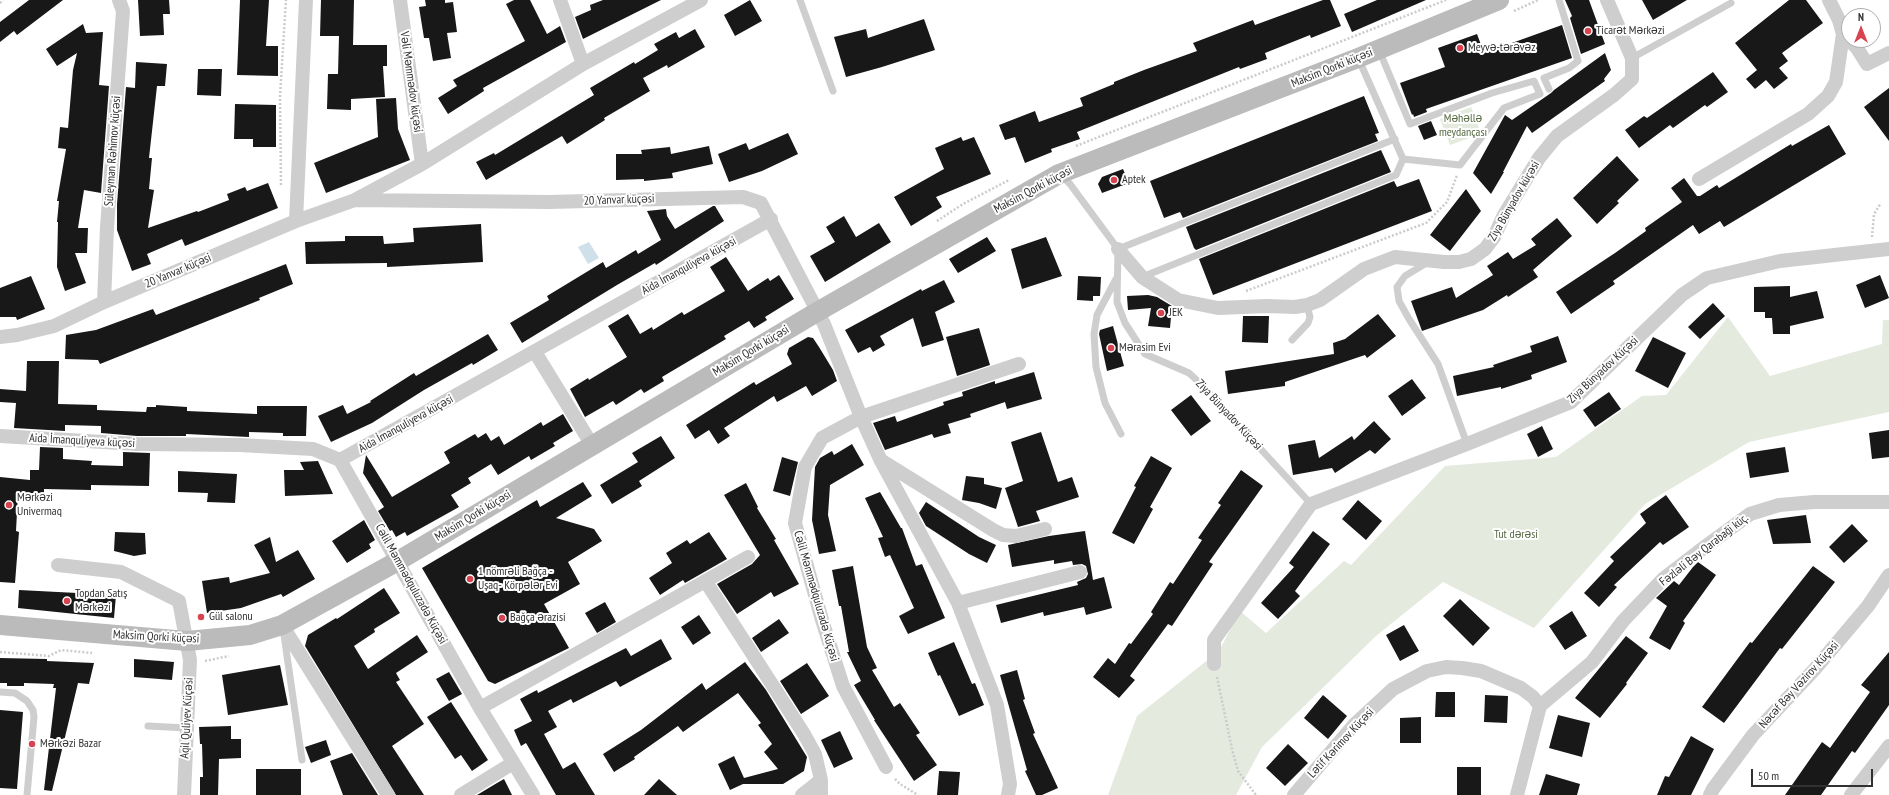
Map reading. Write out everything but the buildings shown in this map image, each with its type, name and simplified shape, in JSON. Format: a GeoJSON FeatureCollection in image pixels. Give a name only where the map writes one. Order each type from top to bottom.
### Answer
{"type":"FeatureCollection","features":[{"type":"Feature","properties":{"kind":"main road","name":"Maksim Qorki küçəsi"},"geometry":{"type":"LineString","coordinates":[[0,625],[187,641],[250,636],[282,625],[398,561],[817,312],[1059,174],[1358,58],[1499,0]]}},
{"type":"Feature","properties":{"kind":"street","name":"Süleyman Rəhimov küçəsi"},"geometry":{"type":"LineString","coordinates":[[104,302],[107,227],[123,11],[119,0]]}},
{"type":"Feature","properties":{"kind":"street"},"geometry":{"type":"LineString","coordinates":[[296,221],[306,0]]}},
{"type":"Feature","properties":{"kind":"street","name":"Vəli Məmmədov küçəsi"},"geometry":{"type":"LineString","coordinates":[[400,0],[422,164]]}},
{"type":"Feature","properties":{"kind":"street"},"geometry":{"type":"LineString","coordinates":[[560,0],[583,64]]}},
{"type":"Feature","properties":{"kind":"street","name":"20 Yanvar küçəsi"},"geometry":{"type":"LineString","coordinates":[[0,337],[17,335],[54,326],[104,302],[296,221],[355,200],[422,164],[583,64],[701,0]]}},
{"type":"Feature","properties":{"kind":"street"},"geometry":{"type":"LineString","coordinates":[[1607,0],[1632,58]]}},
{"type":"Feature","properties":{"kind":"street"},"geometry":{"type":"LineString","coordinates":[[1829,0],[1841,25]]}},
{"type":"Feature","properties":{"kind":"street"},"geometry":{"type":"LineString","coordinates":[[1699,180],[1808,114],[1828,96],[1836,83],[1841,48]]}},
{"type":"Feature","properties":{"kind":"street"},"geometry":{"type":"LineString","coordinates":[[1857,48],[1867,64],[1889,53]]}},
{"type":"Feature","properties":{"kind":"street","name":"Ziya Bünyadov küçəsi"},"geometry":{"type":"LineString","coordinates":[[1118,249],[1142,277],[1178,300],[1218,308],[1268,306],[1294,307],[1307,305],[1320,300],[1364,269],[1395,257],[1444,262],[1459,262],[1471,259],[1485,249],[1494,237],[1504,215],[1539,158],[1557,136],[1614,95],[1632,79],[1632,58]]}},
{"type":"Feature","properties":{"kind":"street","name":"20 Yanvar küçəsi"},"geometry":{"type":"LineString","coordinates":[[355,200],[549,202],[743,197],[761,203],[817,312]]}},
{"type":"Feature","properties":{"kind":"street","name":"Aida İmanquliyeva küçəsi"},"geometry":{"type":"LineString","coordinates":[[0,436],[137,444],[239,445],[313,449],[340,460],[770,220]]}},
{"type":"Feature","properties":{"kind":"street","name":"Ziya Bünyadov Küçəsi"},"geometry":{"type":"LineString","coordinates":[[1312,504],[1571,402],[1682,295],[1707,278],[1780,260],[1889,249]]}},
{"type":"Feature","properties":{"kind":"street"},"geometry":{"type":"LineString","coordinates":[[817,312],[824,324],[861,417],[881,461],[958,603],[997,705],[1010,784],[1008,795]]}},
{"type":"Feature","properties":{"kind":"street"},"geometry":{"type":"LineString","coordinates":[[535,352],[592,445]]}},
{"type":"Feature","properties":{"kind":"street","name":"Cəlil Məmmədquluzadə Küçəsi"},"geometry":{"type":"LineString","coordinates":[[886,767],[843,686],[822,620],[796,524],[805,467],[822,438],[861,417],[1019,364]]}},
{"type":"Feature","properties":{"kind":"street","name":"Cəlil Məmmədquluzadə Küçəsi"},"geometry":{"type":"LineString","coordinates":[[340,460],[480,708],[532,795]]}},
{"type":"Feature","properties":{"kind":"street"},"geometry":{"type":"LineString","coordinates":[[881,461],[1003,535],[1016,536],[1045,529]]}},
{"type":"Feature","properties":{"kind":"street","name":"Fəzləli Bəy Qarabaği küç."},"geometry":{"type":"LineString","coordinates":[[1540,706],[1592,662],[1623,621],[1663,579],[1750,514],[1779,505],[1814,502],[1889,502]]}},
{"type":"Feature","properties":{"kind":"street"},"geometry":{"type":"LineString","coordinates":[[1214,664],[1214,640],[1312,504]]}},
{"type":"Feature","properties":{"kind":"street"},"geometry":{"type":"LineString","coordinates":[[480,708],[748,558]]}},
{"type":"Feature","properties":{"kind":"street","name":"Aqil Quliyev Küçəsi"},"geometry":{"type":"LineString","coordinates":[[58,565],[121,572],[179,601],[190,660],[184,795]]}},
{"type":"Feature","properties":{"kind":"street"},"geometry":{"type":"LineString","coordinates":[[958,603],[1080,572]]}},
{"type":"Feature","properties":{"kind":"street","name":"Nəcəf Bəy Vəzirov Küçəsi"},"geometry":{"type":"LineString","coordinates":[[1710,795],[1753,735],[1814,670],[1868,606],[1889,575]]}},
{"type":"Feature","properties":{"kind":"street"},"geometry":{"type":"LineString","coordinates":[[706,582],[804,734],[815,754],[821,780],[820,795]]}},
{"type":"Feature","properties":{"kind":"street"},"geometry":{"type":"LineString","coordinates":[[282,625],[388,795]]}},
{"type":"Feature","properties":{"kind":"street","name":"Lətif Kərimov Küçəsi"},"geometry":{"type":"LineString","coordinates":[[1294,795],[1354,725],[1393,689],[1427,671],[1446,667],[1480,671],[1521,688],[1533,697],[1540,706]]}},
{"type":"Feature","properties":{"kind":"street"},"geometry":{"type":"LineString","coordinates":[[1517,795],[1540,706]]}},
{"type":"Feature","properties":{"kind":"street"},"geometry":{"type":"LineString","coordinates":[[1851,795],[1889,746]]}},
{"type":"Feature","properties":{"kind":"street"},"geometry":{"type":"LineString","coordinates":[[461,795],[513,763]]}},
{"type":"Feature","properties":{"kind":"street"},"geometry":{"type":"LineString","coordinates":[[802,795],[821,780]]}},
{"type":"Feature","properties":{"kind":"lane"},"geometry":{"type":"LineString","coordinates":[[800,0],[833,91]]}},
{"type":"Feature","properties":{"kind":"lane"},"geometry":{"type":"LineString","coordinates":[[1549,90],[1544,78],[1569,68],[1578,61],[1559,0]]}},
{"type":"Feature","properties":{"kind":"lane"},"geometry":{"type":"LineString","coordinates":[[1632,58],[1731,3]]}},
{"type":"Feature","properties":{"kind":"lane"},"geometry":{"type":"LineString","coordinates":[[1379,49],[1410,124],[1492,93],[1534,80],[1540,94],[1504,108],[1460,165],[1403,159]]}},
{"type":"Feature","properties":{"kind":"lane"},"geometry":{"type":"LineString","coordinates":[[1142,277],[1396,175],[1403,159],[1358,58]]}},
{"type":"Feature","properties":{"kind":"lane"},"geometry":{"type":"LineString","coordinates":[[1059,174],[1070,184],[1118,249],[1395,139]]}},
{"type":"Feature","properties":{"kind":"lane","name":"Ziya Bünyadov Küçəsi"},"geometry":{"type":"LineString","coordinates":[[1118,249],[1117,302],[1125,323],[1145,354],[1189,373],[1202,385],[1312,504]]}},
{"type":"Feature","properties":{"kind":"lane"},"geometry":{"type":"LineString","coordinates":[[1431,260],[1405,276],[1398,287],[1399,301],[1438,364],[1467,444]]}},
{"type":"Feature","properties":{"kind":"lane"},"geometry":{"type":"LineString","coordinates":[[1117,277],[1097,315],[1094,334],[1096,367],[1105,403],[1121,434]]}},
{"type":"Feature","properties":{"kind":"lane"},"geometry":{"type":"LineString","coordinates":[[1292,340],[1308,323],[1310,317],[1307,305]]}},
{"type":"Feature","properties":{"kind":"lane"},"geometry":{"type":"LineString","coordinates":[[282,625],[302,760]]}},
{"type":"Feature","properties":{"kind":"lane"},"geometry":{"type":"LineString","coordinates":[[0,692],[15,693],[27,701],[33,710],[34,717],[26,795]]}},
{"type":"Feature","properties":{"kind":"lane"},"geometry":{"type":"LineString","coordinates":[[148,726],[187,728]]}},
{"type":"Feature","properties":{"kind":"path"},"geometry":{"type":"LineString","coordinates":[[281,190],[280,96],[286,0]]}},
{"type":"Feature","properties":{"kind":"path"},"geometry":{"type":"LineString","coordinates":[[1243,292],[1426,223],[1446,202],[1460,165]]}},
{"type":"Feature","properties":{"kind":"path"},"geometry":{"type":"LineString","coordinates":[[1871,251],[1874,214],[1881,203]]}},
{"type":"Feature","properties":{"kind":"path"},"geometry":{"type":"LineString","coordinates":[[1214,664],[1238,771],[1256,795]]}},
{"type":"Feature","properties":{"kind":"path"},"geometry":{"type":"LineString","coordinates":[[886,767],[900,784],[918,795]]}},
{"type":"Feature","properties":{"kind":"green space","name":"Məhəllə meydançası"},"geometry":{"type":"Polygon","coordinates":[[[1471,107],[1479,128],[1472,137],[1450,145],[1440,119],[1471,107]]]}},
{"type":"Feature","properties":{"kind":"green space","name":"Tut dərəsi"},"geometry":{"type":"Polygon","coordinates":[[[1728,317],[1770,376],[1882,344],[1883,320],[1889,320],[1889,412],[1749,442],[1645,504],[1534,628],[1443,582],[1376,636],[1262,747],[1236,795],[1108,795],[1137,716],[1219,651],[1240,611],[1266,633],[1344,561],[1351,565],[1445,466],[1556,457],[1642,396],[1666,395],[1728,317]]]}},
{"type":"Feature","properties":{"kind":"shaded area"},"geometry":{"type":"Polygon","coordinates":[[[589,242],[599,258],[588,264],[578,247],[589,242]]]}},
{"type":"Feature","properties":{"kind":"place","name":"Ticarət Mərkəzi"},"geometry":{"type":"Point","coordinates":[1588,31]}},
{"type":"Feature","properties":{"kind":"place","name":"Meyvə-tərəvəz"},"geometry":{"type":"Point","coordinates":[1460,48]}},
{"type":"Feature","properties":{"kind":"place","name":"Aptek"},"geometry":{"type":"Point","coordinates":[1114,180]}},
{"type":"Feature","properties":{"kind":"place","name":"JEK"},"geometry":{"type":"Point","coordinates":[1161,313]}},
{"type":"Feature","properties":{"kind":"place","name":"Mərasim Evi"},"geometry":{"type":"Point","coordinates":[1111,348]}},
{"type":"Feature","properties":{"kind":"place","name":"Mərkəzi Univermaq"},"geometry":{"type":"Point","coordinates":[9,505]}},
{"type":"Feature","properties":{"kind":"place","name":"1 nömrəli Bağça - Uşaq- Körpələr Evi"},"geometry":{"type":"Point","coordinates":[470,579]}},
{"type":"Feature","properties":{"kind":"place","name":"Topdan Satış Mərkəzi"},"geometry":{"type":"Point","coordinates":[67,601]}},
{"type":"Feature","properties":{"kind":"place","name":"Gül salonu"},"geometry":{"type":"Point","coordinates":[201,617]}},
{"type":"Feature","properties":{"kind":"place","name":"Bağça ərazisi"},"geometry":{"type":"Point","coordinates":[502,618]}},
{"type":"Feature","properties":{"kind":"place","name":"Mərkəzi Bazar"},"geometry":{"type":"Point","coordinates":[32,744]}}]}
